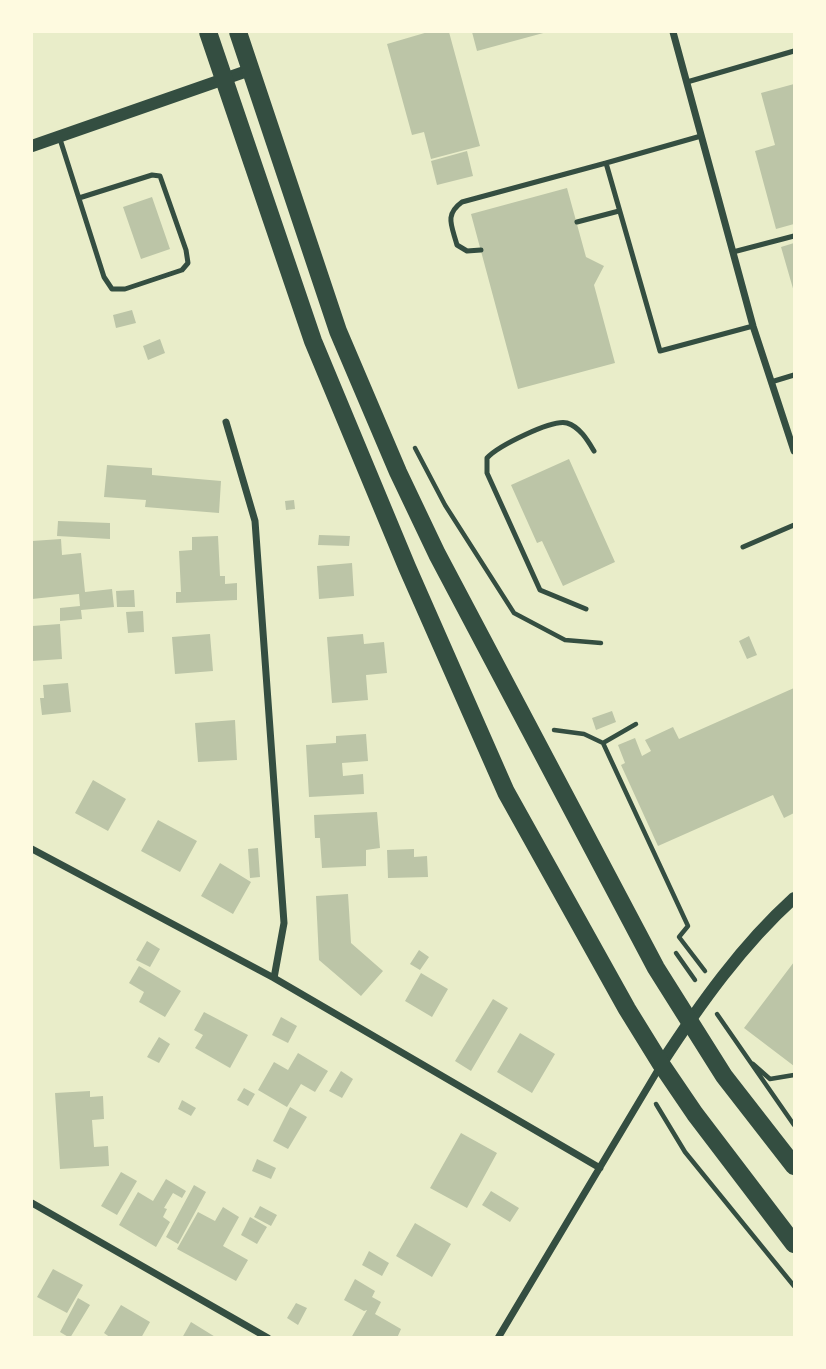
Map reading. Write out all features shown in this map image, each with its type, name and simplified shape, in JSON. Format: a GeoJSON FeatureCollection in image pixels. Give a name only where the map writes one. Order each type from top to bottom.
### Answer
{"type":"FeatureCollection","features":[{"type":"Feature","properties":{"kind":"main road"},"geometry":{"type":"LineString","coordinates":[[208,32],[313,341],[500,780],[622,1000],[661,1064],[695,1114],[794,1244]]}},
{"type":"Feature","properties":{"kind":"main road"},"geometry":{"type":"LineString","coordinates":[[237,32],[338,331],[431,542],[656,968],[724,1076],[794,1166]]}},
{"type":"Feature","properties":{"kind":"street"},"geometry":{"type":"LineString","coordinates":[[673,32],[753,326],[794,451]]}},
{"type":"Feature","properties":{"kind":"street"},"geometry":{"type":"LineString","coordinates":[[32,146],[250,70]]}},
{"type":"Feature","properties":{"kind":"street"},"geometry":{"type":"LineString","coordinates":[[226,422],[256,521],[284,923],[274,978]]}},
{"type":"Feature","properties":{"kind":"street"},"geometry":{"type":"LineString","coordinates":[[32,849],[274,978],[600,1168]]}},
{"type":"Feature","properties":{"kind":"street"},"geometry":{"type":"LineString","coordinates":[[498,1338],[689,1021],[752,941],[794,898]]}},
{"type":"Feature","properties":{"kind":"street"},"geometry":{"type":"LineString","coordinates":[[32,1203],[268,1338]]}},
{"type":"Feature","properties":{"kind":"lane"},"geometry":{"type":"LineString","coordinates":[[687,82],[794,51]]}},
{"type":"Feature","properties":{"kind":"lane"},"geometry":{"type":"LineString","coordinates":[[59,136],[104,277],[112,289],[125,289],[171,274],[182,270],[188,263],[160,176],[152,175],[79,198]]}},
{"type":"Feature","properties":{"kind":"lane"},"geometry":{"type":"LineString","coordinates":[[481,250],[467,251],[457,245],[450,219],[453,209],[462,202],[701,136]]}},
{"type":"Feature","properties":{"kind":"lane"},"geometry":{"type":"LineString","coordinates":[[606,163],[660,351],[753,326]]}},
{"type":"Feature","properties":{"kind":"lane"},"geometry":{"type":"LineString","coordinates":[[577,222],[619,211]]}},
{"type":"Feature","properties":{"kind":"lane"},"geometry":{"type":"LineString","coordinates":[[733,252],[794,236]]}},
{"type":"Feature","properties":{"kind":"lane"},"geometry":{"type":"LineString","coordinates":[[771,382],[794,375]]}},
{"type":"Feature","properties":{"kind":"lane"},"geometry":{"type":"LineString","coordinates":[[586,609],[540,590],[487,473],[487,458],[496,449],[554,424],[568,424],[584,435],[594,451]]}},
{"type":"Feature","properties":{"kind":"lane"},"geometry":{"type":"LineString","coordinates":[[743,547],[794,525]]}},
{"type":"Feature","properties":{"kind":"path"},"geometry":{"type":"LineString","coordinates":[[408,438],[445,505],[514,613],[565,640],[601,643]]}},
{"type":"Feature","properties":{"kind":"path"},"geometry":{"type":"LineString","coordinates":[[603,743],[635,724]]}},
{"type":"Feature","properties":{"kind":"path"},"geometry":{"type":"LineString","coordinates":[[527,726],[584,734],[603,743],[688,926],[679,937],[716,986]]}},
{"type":"Feature","properties":{"kind":"path"},"geometry":{"type":"LineString","coordinates":[[724,1076],[740,1052],[770,1079],[794,1075]]}},
{"type":"Feature","properties":{"kind":"building"},"geometry":{"type":"Polygon","coordinates":[[[428,32],[449,32],[480,146],[431,159],[424,132],[412,135],[387,44],[428,32]]]}},
{"type":"Feature","properties":{"kind":"building"},"geometry":{"type":"Polygon","coordinates":[[[472,32],[547,32],[477,51],[472,32]]]}},
{"type":"Feature","properties":{"kind":"building"},"geometry":{"type":"Polygon","coordinates":[[[794,84],[794,224],[776,229],[755,151],[775,145],[761,93],[794,84]]]}},
{"type":"Feature","properties":{"kind":"building"},"geometry":{"type":"Polygon","coordinates":[[[467,151],[473,176],[437,185],[431,161],[467,151]]]}},
{"type":"Feature","properties":{"kind":"building"},"geometry":{"type":"Polygon","coordinates":[[[567,188],[586,257],[604,266],[594,285],[615,363],[518,389],[471,214],[567,188]]]}},
{"type":"Feature","properties":{"kind":"building"},"geometry":{"type":"Polygon","coordinates":[[[152,197],[170,249],[141,259],[123,207],[152,197]]]}},
{"type":"Feature","properties":{"kind":"building"},"geometry":{"type":"Polygon","coordinates":[[[794,243],[794,292],[781,247],[794,243]]]}},
{"type":"Feature","properties":{"kind":"building"},"geometry":{"type":"Polygon","coordinates":[[[132,310],[136,323],[116,328],[113,315],[132,310]]]}},
{"type":"Feature","properties":{"kind":"building"},"geometry":{"type":"Polygon","coordinates":[[[160,339],[165,353],[148,360],[143,346],[160,339]]]}},
{"type":"Feature","properties":{"kind":"building"},"geometry":{"type":"Polygon","coordinates":[[[569,459],[615,562],[563,586],[542,541],[537,543],[511,485],[569,459]]]}},
{"type":"Feature","properties":{"kind":"building"},"geometry":{"type":"Polygon","coordinates":[[[107,465],[152,468],[152,475],[221,481],[219,513],[145,507],[146,500],[104,497],[107,465]]]}},
{"type":"Feature","properties":{"kind":"building"},"geometry":{"type":"Polygon","coordinates":[[[294,500],[295,509],[286,510],[285,501],[294,500]]]}},
{"type":"Feature","properties":{"kind":"building"},"geometry":{"type":"Polygon","coordinates":[[[58,521],[110,523],[110,539],[57,536],[58,521]]]}},
{"type":"Feature","properties":{"kind":"building"},"geometry":{"type":"Polygon","coordinates":[[[319,535],[350,536],[349,546],[318,545],[319,535]]]}},
{"type":"Feature","properties":{"kind":"building"},"geometry":{"type":"Polygon","coordinates":[[[218,536],[220,576],[225,576],[225,584],[237,583],[237,600],[176,603],[176,592],[181,592],[179,551],[192,550],[192,537],[218,536]]]}},
{"type":"Feature","properties":{"kind":"building"},"geometry":{"type":"Polygon","coordinates":[[[61,539],[62,555],[81,553],[85,592],[112,589],[114,607],[81,610],[82,619],[60,621],[60,608],[80,606],[79,594],[32,599],[32,541],[61,539]]]}},
{"type":"Feature","properties":{"kind":"building"},"geometry":{"type":"Polygon","coordinates":[[[352,563],[354,596],[319,599],[317,566],[352,563]]]}},
{"type":"Feature","properties":{"kind":"building"},"geometry":{"type":"Polygon","coordinates":[[[134,590],[135,607],[117,607],[116,591],[134,590]]]}},
{"type":"Feature","properties":{"kind":"building"},"geometry":{"type":"Polygon","coordinates":[[[143,611],[144,632],[128,633],[126,612],[143,611]]]}},
{"type":"Feature","properties":{"kind":"building"},"geometry":{"type":"Polygon","coordinates":[[[60,624],[62,659],[32,661],[32,626],[60,624]]]}},
{"type":"Feature","properties":{"kind":"building"},"geometry":{"type":"Polygon","coordinates":[[[210,634],[213,671],[175,674],[172,637],[210,634]]]}},
{"type":"Feature","properties":{"kind":"building"},"geometry":{"type":"Polygon","coordinates":[[[363,634],[364,644],[384,642],[387,673],[366,675],[368,700],[332,703],[327,637],[363,634]]]}},
{"type":"Feature","properties":{"kind":"building"},"geometry":{"type":"Polygon","coordinates":[[[749,636],[757,655],[747,659],[739,641],[749,636]]]}},
{"type":"Feature","properties":{"kind":"building"},"geometry":{"type":"Polygon","coordinates":[[[68,683],[71,712],[42,715],[40,698],[44,698],[43,685],[68,683]]]}},
{"type":"Feature","properties":{"kind":"building"},"geometry":{"type":"Polygon","coordinates":[[[794,688],[794,813],[784,818],[773,795],[658,846],[621,765],[625,763],[618,745],[635,738],[642,756],[651,751],[645,740],[673,727],[679,739],[794,688]]]}},
{"type":"Feature","properties":{"kind":"building"},"geometry":{"type":"Polygon","coordinates":[[[612,711],[616,722],[596,730],[592,718],[612,711]]]}},
{"type":"Feature","properties":{"kind":"building"},"geometry":{"type":"Polygon","coordinates":[[[235,720],[237,760],[198,762],[195,723],[235,720]]]}},
{"type":"Feature","properties":{"kind":"building"},"geometry":{"type":"Polygon","coordinates":[[[366,734],[368,761],[342,763],[343,776],[363,774],[364,794],[309,797],[306,745],[336,743],[336,736],[366,734]]]}},
{"type":"Feature","properties":{"kind":"building"},"geometry":{"type":"Polygon","coordinates":[[[93,780],[126,799],[108,831],[75,813],[93,780]]]}},
{"type":"Feature","properties":{"kind":"building"},"geometry":{"type":"Polygon","coordinates":[[[377,812],[380,848],[366,850],[366,866],[322,868],[320,838],[315,838],[314,815],[377,812]]]}},
{"type":"Feature","properties":{"kind":"building"},"geometry":{"type":"Polygon","coordinates":[[[158,820],[197,841],[180,872],[141,851],[158,820]]]}},
{"type":"Feature","properties":{"kind":"building"},"geometry":{"type":"Polygon","coordinates":[[[258,848],[260,877],[250,878],[248,849],[258,848]]]}},
{"type":"Feature","properties":{"kind":"building"},"geometry":{"type":"Polygon","coordinates":[[[414,849],[414,857],[427,856],[428,877],[388,878],[387,850],[414,849]]]}},
{"type":"Feature","properties":{"kind":"building"},"geometry":{"type":"Polygon","coordinates":[[[220,863],[251,882],[233,914],[201,896],[220,863]]]}},
{"type":"Feature","properties":{"kind":"building"},"geometry":{"type":"Polygon","coordinates":[[[348,894],[351,943],[383,971],[361,996],[319,960],[316,896],[348,894]]]}},
{"type":"Feature","properties":{"kind":"building"},"geometry":{"type":"Polygon","coordinates":[[[147,941],[160,949],[150,967],[136,960],[147,941]]]}},
{"type":"Feature","properties":{"kind":"building"},"geometry":{"type":"Polygon","coordinates":[[[419,950],[429,957],[420,970],[410,964],[419,950]]]}},
{"type":"Feature","properties":{"kind":"building"},"geometry":{"type":"Polygon","coordinates":[[[794,962],[794,1066],[744,1028],[794,962]]]}},
{"type":"Feature","properties":{"kind":"building"},"geometry":{"type":"Polygon","coordinates":[[[139,966],[181,991],[165,1017],[139,1002],[144,992],[129,983],[139,966]]]}},
{"type":"Feature","properties":{"kind":"building"},"geometry":{"type":"Polygon","coordinates":[[[421,973],[448,989],[432,1017],[405,1001],[421,973]]]}},
{"type":"Feature","properties":{"kind":"building"},"geometry":{"type":"Polygon","coordinates":[[[493,999],[508,1008],[471,1071],[455,1061],[493,999]]]}},
{"type":"Feature","properties":{"kind":"building"},"geometry":{"type":"Polygon","coordinates":[[[204,1012],[248,1035],[230,1068],[195,1048],[203,1035],[194,1030],[204,1012]]]}},
{"type":"Feature","properties":{"kind":"building"},"geometry":{"type":"Polygon","coordinates":[[[281,1017],[297,1026],[288,1043],[272,1035],[281,1017]]]}},
{"type":"Feature","properties":{"kind":"building"},"geometry":{"type":"Polygon","coordinates":[[[520,1033],[555,1054],[532,1093],[497,1072],[520,1033]]]}},
{"type":"Feature","properties":{"kind":"building"},"geometry":{"type":"Polygon","coordinates":[[[159,1037],[170,1044],[159,1063],[147,1057],[159,1037]]]}},
{"type":"Feature","properties":{"kind":"building"},"geometry":{"type":"Polygon","coordinates":[[[298,1053],[328,1071],[315,1092],[301,1084],[287,1107],[258,1090],[274,1062],[288,1070],[298,1053]]]}},
{"type":"Feature","properties":{"kind":"building"},"geometry":{"type":"Polygon","coordinates":[[[341,1071],[353,1079],[342,1098],[329,1091],[341,1071]]]}},
{"type":"Feature","properties":{"kind":"building"},"geometry":{"type":"Polygon","coordinates":[[[244,1088],[255,1094],[248,1106],[237,1100],[244,1088]]]}},
{"type":"Feature","properties":{"kind":"building"},"geometry":{"type":"Polygon","coordinates":[[[90,1091],[90,1097],[103,1096],[104,1119],[92,1120],[94,1147],[108,1146],[109,1166],[60,1169],[55,1093],[90,1091]]]}},
{"type":"Feature","properties":{"kind":"building"},"geometry":{"type":"Polygon","coordinates":[[[182,1100],[196,1108],[191,1116],[178,1109],[182,1100]]]}},
{"type":"Feature","properties":{"kind":"building"},"geometry":{"type":"Polygon","coordinates":[[[290,1107],[307,1117],[288,1149],[273,1141],[290,1107]]]}},
{"type":"Feature","properties":{"kind":"building"},"geometry":{"type":"Polygon","coordinates":[[[461,1133],[497,1153],[467,1208],[430,1188],[461,1133]]]}},
{"type":"Feature","properties":{"kind":"building"},"geometry":{"type":"Polygon","coordinates":[[[257,1159],[276,1168],[271,1179],[252,1171],[257,1159]]]}},
{"type":"Feature","properties":{"kind":"building"},"geometry":{"type":"Polygon","coordinates":[[[121,1172],[137,1181],[117,1215],[101,1206],[121,1172]]]}},
{"type":"Feature","properties":{"kind":"building"},"geometry":{"type":"Polygon","coordinates":[[[166,1179],[186,1191],[182,1198],[173,1193],[164,1208],[167,1209],[163,1217],[170,1222],[156,1247],[119,1225],[138,1192],[153,1201],[166,1179]]]}},
{"type":"Feature","properties":{"kind":"building"},"geometry":{"type":"Polygon","coordinates":[[[194,1185],[206,1192],[178,1244],[166,1237],[194,1185]]]}},
{"type":"Feature","properties":{"kind":"building"},"geometry":{"type":"Polygon","coordinates":[[[491,1191],[519,1208],[510,1222],[482,1205],[491,1191]]]}},
{"type":"Feature","properties":{"kind":"building"},"geometry":{"type":"Polygon","coordinates":[[[260,1206],[277,1215],[271,1226],[254,1217],[260,1206]]]}},
{"type":"Feature","properties":{"kind":"building"},"geometry":{"type":"Polygon","coordinates":[[[223,1207],[239,1217],[223,1246],[248,1260],[236,1281],[177,1249],[198,1212],[215,1221],[223,1207]]]}},
{"type":"Feature","properties":{"kind":"building"},"geometry":{"type":"Polygon","coordinates":[[[250,1217],[267,1227],[257,1244],[241,1235],[250,1217]]]}},
{"type":"Feature","properties":{"kind":"building"},"geometry":{"type":"Polygon","coordinates":[[[415,1223],[451,1244],[432,1277],[396,1256],[415,1223]]]}},
{"type":"Feature","properties":{"kind":"building"},"geometry":{"type":"Polygon","coordinates":[[[369,1251],[389,1263],[382,1276],[362,1265],[369,1251]]]}},
{"type":"Feature","properties":{"kind":"building"},"geometry":{"type":"Polygon","coordinates":[[[53,1269],[83,1285],[67,1313],[37,1297],[53,1269]]]}},
{"type":"Feature","properties":{"kind":"building"},"geometry":{"type":"Polygon","coordinates":[[[355,1279],[375,1291],[372,1297],[381,1302],[375,1314],[401,1329],[397,1338],[351,1338],[367,1310],[364,1311],[344,1300],[355,1279]]]}},
{"type":"Feature","properties":{"kind":"building"},"geometry":{"type":"Polygon","coordinates":[[[78,1298],[90,1305],[70,1338],[60,1332],[78,1298]]]}},
{"type":"Feature","properties":{"kind":"building"},"geometry":{"type":"Polygon","coordinates":[[[296,1303],[307,1308],[298,1325],[287,1318],[296,1303]]]}},
{"type":"Feature","properties":{"kind":"building"},"geometry":{"type":"Polygon","coordinates":[[[121,1305],[150,1322],[141,1338],[111,1338],[104,1333],[121,1305]]]}},
{"type":"Feature","properties":{"kind":"building"},"geometry":{"type":"Polygon","coordinates":[[[191,1322],[217,1338],[182,1338],[191,1322]]]}}]}
